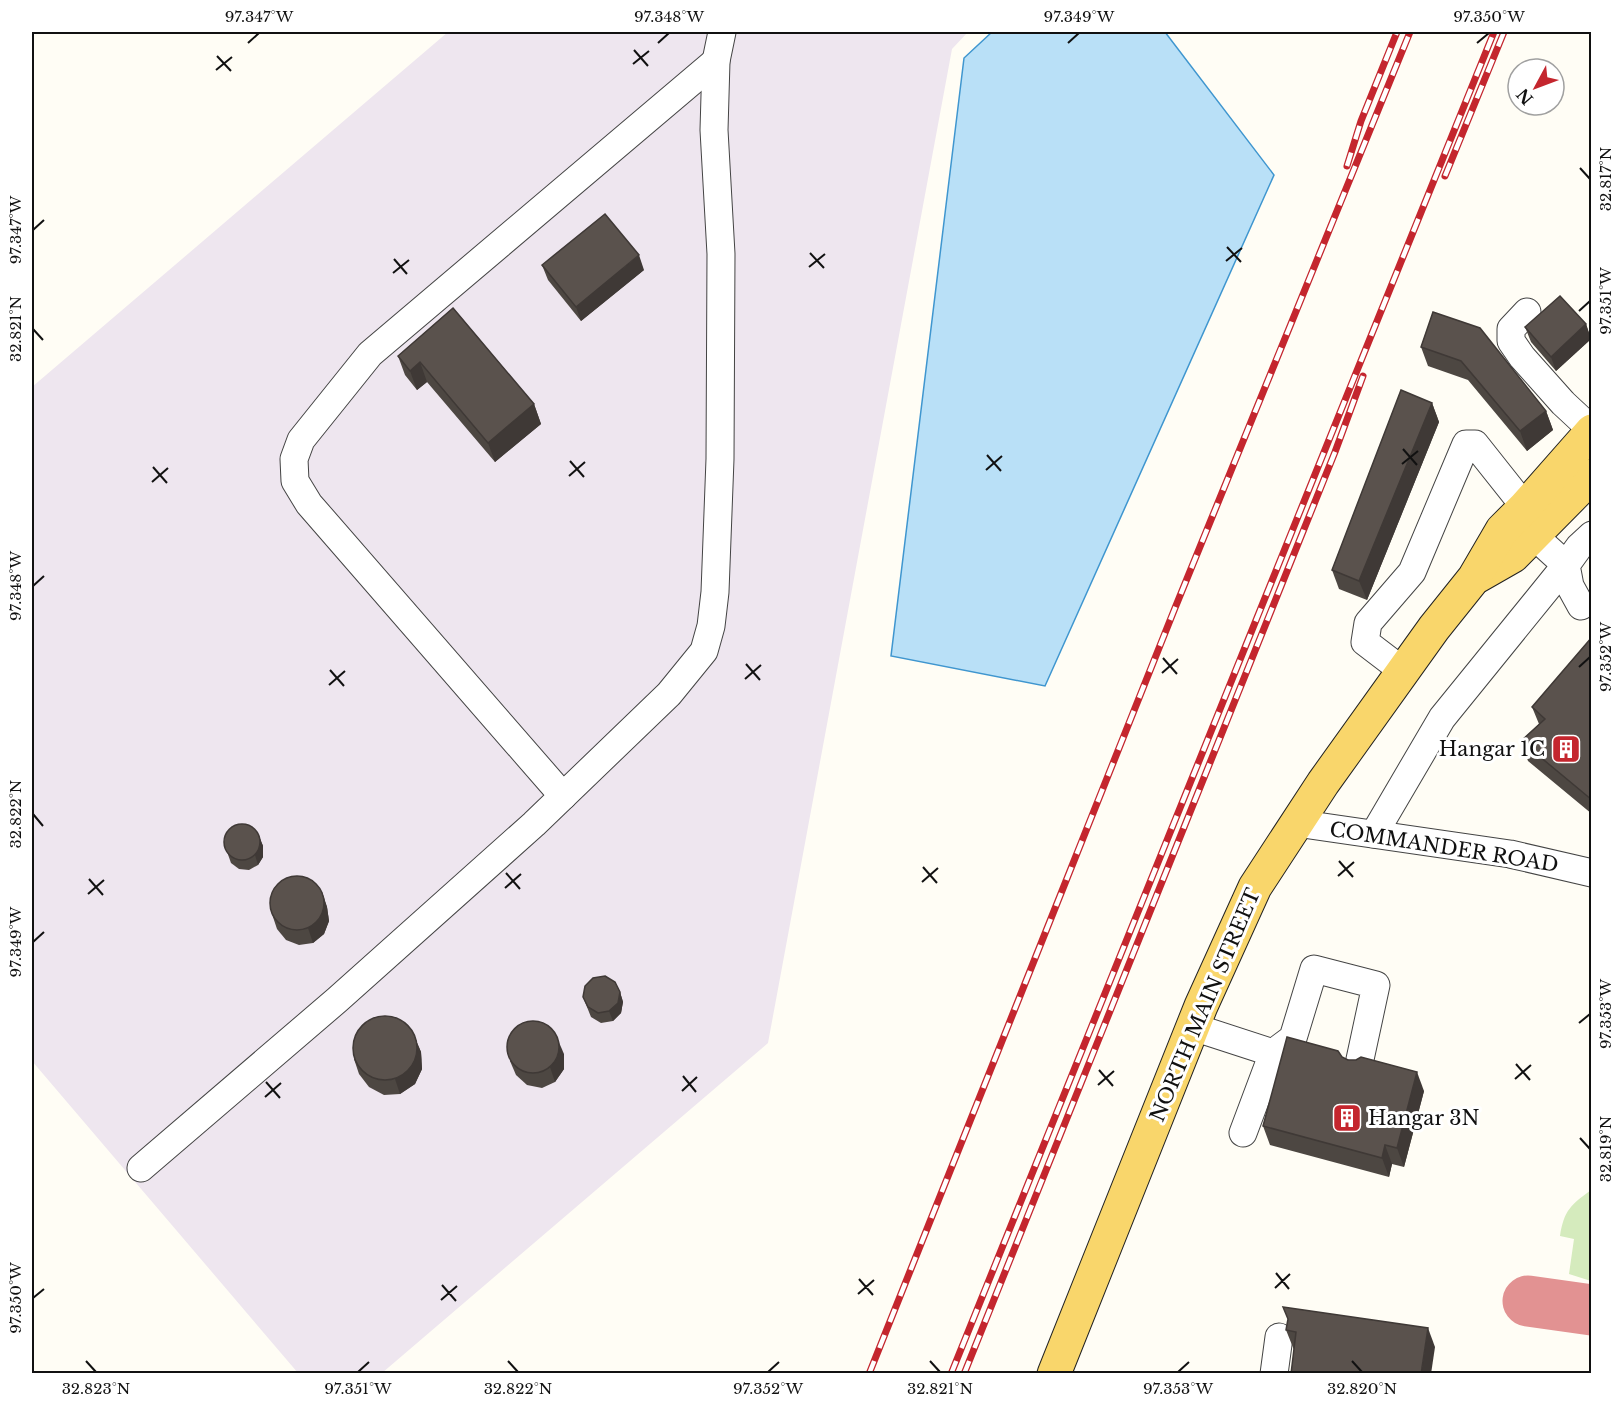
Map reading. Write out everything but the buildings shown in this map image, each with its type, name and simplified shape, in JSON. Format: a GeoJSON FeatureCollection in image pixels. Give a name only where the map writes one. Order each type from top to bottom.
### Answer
{"type":"FeatureCollection","features":[{"type":"Feature","properties":{"kind":"main road","name":"NORTH MAIN STREET"},"geometry":{"type":"LineString","coordinates":[[1529,521],[1592,430]]}},
{"type":"Feature","properties":{"kind":"main road","name":"NORTH MAIN STREET"},"geometry":{"type":"LineString","coordinates":[[1054,1374],[1193,1027],[1255,887],[1296,823],[1403,671],[1474,578],[1502,530],[1529,521],[1592,476]]}},
{"type":"Feature","properties":{"kind":"street"},"geometry":{"type":"LineString","coordinates":[[141,1168],[337,1000],[563,796],[669,694],[704,651],[711,626],[715,592],[720,459],[721,254],[714,130],[716,61],[722,32]]}},
{"type":"Feature","properties":{"kind":"street"},"geometry":{"type":"LineString","coordinates":[[563,796],[309,504],[295,481],[294,459],[301,440],[370,354],[716,61]]}},
{"type":"Feature","properties":{"kind":"street"},"geometry":{"type":"LineString","coordinates":[[1527,312],[1511,329],[1511,341],[1549,388],[1592,430]]}},
{"type":"Feature","properties":{"kind":"street"},"geometry":{"type":"LineString","coordinates":[[1403,671],[1365,642],[1368,622],[1412,572],[1466,444],[1475,444],[1529,521],[1566,565],[1570,586],[1581,606]]}},
{"type":"Feature","properties":{"kind":"street"},"geometry":{"type":"LineString","coordinates":[[1374,834],[1442,718],[1579,547],[1592,535]]}},
{"type":"Feature","properties":{"kind":"street","name":"COMMANDER ROAD"},"geometry":{"type":"LineString","coordinates":[[1296,823],[1510,854],[1592,873]]}},
{"type":"Feature","properties":{"kind":"street"},"geometry":{"type":"LineString","coordinates":[[1243,1133],[1273,1053],[1293,1038],[1314,969],[1376,985],[1359,1064]]}},
{"type":"Feature","properties":{"kind":"street"},"geometry":{"type":"LineString","coordinates":[[1193,1027],[1273,1053]]}},
{"type":"Feature","properties":{"kind":"street"},"geometry":{"type":"LineString","coordinates":[[1274,1374],[1279,1337]]}},
{"type":"Feature","properties":{"kind":"shaded area"},"geometry":{"type":"Polygon","coordinates":[[[448,32],[968,32],[952,49],[768,1043],[382,1373],[298,1373],[32,1061],[32,387],[448,32]]]}},
{"type":"Feature","properties":{"kind":"green space"},"geometry":{"type":"Polygon","coordinates":[[[1591,1190],[1591,1281],[1569,1274],[1574,1239],[1560,1236],[1566,1214],[1591,1190]]]}},
{"type":"Feature","properties":{"kind":"water"},"geometry":{"type":"Polygon","coordinates":[[[992,32],[1165,32],[1274,175],[1045,686],[891,656],[964,58],[992,32]]]}},
{"type":"Feature","properties":{"kind":"taxiway"},"geometry":{"type":"LineString","coordinates":[[1528,1301],[1592,1310]]}},
{"type":"Feature","properties":{"kind":"railway"},"geometry":{"type":"LineString","coordinates":[[1347,166],[1361,121],[1397,32]]}},
{"type":"Feature","properties":{"kind":"railway"},"geometry":{"type":"LineString","coordinates":[[869,1374],[1175,608],[1410,32]]}},
{"type":"Feature","properties":{"kind":"railway"},"geometry":{"type":"LineString","coordinates":[[951,1374],[1494,32]]}},
{"type":"Feature","properties":{"kind":"railway"},"geometry":{"type":"LineString","coordinates":[[1445,176],[1504,32]]}},
{"type":"Feature","properties":{"kind":"railway"},"geometry":{"type":"LineString","coordinates":[[964,1374],[1335,452],[1363,376]]}},
{"type":"Feature","properties":{"kind":"place","name":"Hangar 1C"},"geometry":{"type":"Point","coordinates":[1566,749]}},
{"type":"Feature","properties":{"kind":"place","name":"Hangar 3N"},"geometry":{"type":"Point","coordinates":[1347,1118]}}]}
